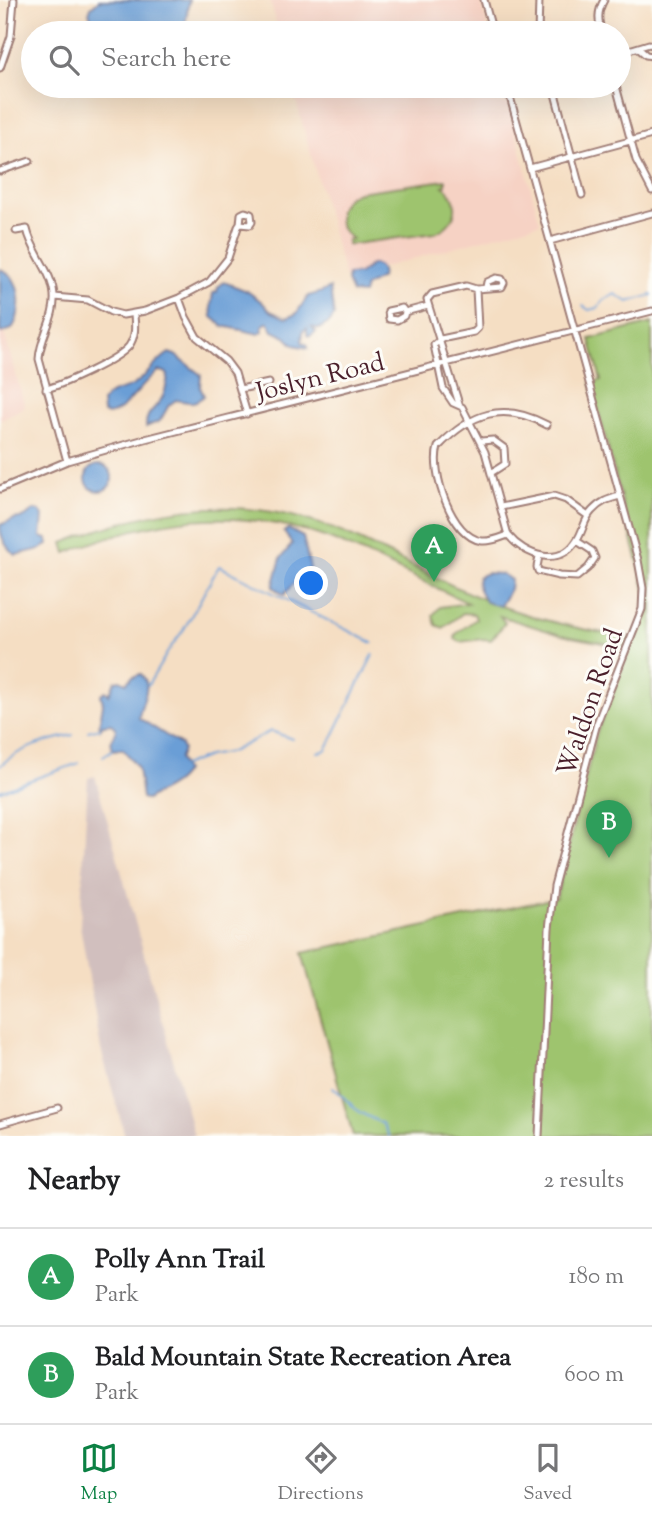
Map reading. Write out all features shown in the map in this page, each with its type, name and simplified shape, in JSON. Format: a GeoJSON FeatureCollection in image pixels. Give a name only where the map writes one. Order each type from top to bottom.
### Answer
{"type":"FeatureCollection","features":[{"type":"Feature","properties":{"kind":"street"},"geometry":{"type":"LineString","coordinates":[[0,68],[13,26],[14,0]]}},
{"type":"Feature","properties":{"kind":"street"},"geometry":{"type":"LineString","coordinates":[[484,0],[490,21]]}},
{"type":"Feature","properties":{"kind":"street"},"geometry":{"type":"LineString","coordinates":[[538,21],[539,0]]}},
{"type":"Feature","properties":{"kind":"street"},"geometry":{"type":"LineString","coordinates":[[599,21],[600,7],[604,0]]}},
{"type":"Feature","properties":{"kind":"street"},"geometry":{"type":"LineString","coordinates":[[631,50],[652,45]]}},
{"type":"Feature","properties":{"kind":"street"},"geometry":{"type":"LineString","coordinates":[[638,48],[646,55],[652,56]]}},
{"type":"Feature","properties":{"kind":"street","name":"Waldon Road"},"geometry":{"type":"LineString","coordinates":[[510,98],[642,578],[643,602],[637,625],[598,718],[554,886],[548,941],[539,1136]]}},
{"type":"Feature","properties":{"kind":"street"},"geometry":{"type":"LineString","coordinates":[[555,98],[582,195]]}},
{"type":"Feature","properties":{"kind":"street"},"geometry":{"type":"LineString","coordinates":[[619,98],[636,160],[652,191]]}},
{"type":"Feature","properties":{"kind":"street"},"geometry":{"type":"LineString","coordinates":[[530,168],[652,135]]}},
{"type":"Feature","properties":{"kind":"street"},"geometry":{"type":"LineString","coordinates":[[0,171],[30,162]]}},
{"type":"Feature","properties":{"kind":"street"},"geometry":{"type":"LineString","coordinates":[[550,241],[652,213]]}},
{"type":"Feature","properties":{"kind":"street"},"geometry":{"type":"LineString","coordinates":[[54,298],[82,298],[111,312],[134,314],[179,298],[215,276],[228,258],[240,224]]}},
{"type":"Feature","properties":{"kind":"street"},"geometry":{"type":"LineString","coordinates":[[16,231],[27,229],[36,255],[52,283],[54,298],[51,317],[39,350],[40,368],[67,461]]}},
{"type":"Feature","properties":{"kind":"street"},"geometry":{"type":"LineString","coordinates":[[486,287],[476,289],[466,286],[432,294],[428,298],[428,306],[441,339],[446,365],[459,404],[481,441],[509,535],[523,549],[539,556],[560,555],[577,541],[588,516],[601,502],[620,496]]}},
{"type":"Feature","properties":{"kind":"street"},"geometry":{"type":"LineString","coordinates":[[459,404],[453,403],[443,388],[434,345],[441,339],[474,332],[478,328],[476,289]]}},
{"type":"Feature","properties":{"kind":"street"},"geometry":{"type":"LineString","coordinates":[[179,298],[193,331],[226,360],[235,373],[247,414]]}},
{"type":"Feature","properties":{"kind":"street"},"geometry":{"type":"LineString","coordinates":[[405,312],[428,306]]}},
{"type":"Feature","properties":{"kind":"street","name":"Joslyn Road"},"geometry":{"type":"LineString","coordinates":[[0,489],[67,461],[652,311]]}},
{"type":"Feature","properties":{"kind":"street"},"geometry":{"type":"LineString","coordinates":[[46,389],[66,382],[122,353],[133,338],[134,314]]}},
{"type":"Feature","properties":{"kind":"street"},"geometry":{"type":"LineString","coordinates":[[240,389],[269,383]]}},
{"type":"Feature","properties":{"kind":"street"},"geometry":{"type":"LineString","coordinates":[[443,388],[452,385]]}},
{"type":"Feature","properties":{"kind":"street"},"geometry":{"type":"LineString","coordinates":[[509,535],[492,541],[481,541],[472,539],[461,530],[449,510],[436,465],[436,453],[440,444],[455,431],[497,412],[514,411],[547,425]]}},
{"type":"Feature","properties":{"kind":"street"},"geometry":{"type":"LineString","coordinates":[[481,441],[493,440],[504,448],[505,464],[491,473]]}},
{"type":"Feature","properties":{"kind":"street"},"geometry":{"type":"LineString","coordinates":[[501,507],[554,496],[566,500],[588,516]]}},
{"type":"Feature","properties":{"kind":"street"},"geometry":{"type":"LineString","coordinates":[[539,556],[538,571],[577,577],[588,569],[595,558],[592,551],[577,541]]}},
{"type":"Feature","properties":{"kind":"street"},"geometry":{"type":"LineString","coordinates":[[0,1124],[57,1108]]}},
{"type":"Feature","properties":{"kind":"shaded area"},"geometry":{"type":"Polygon","coordinates":[[[270,0],[481,0],[486,21],[276,21],[270,0]]]}},
{"type":"Feature","properties":{"kind":"shaded area"},"geometry":{"type":"Polygon","coordinates":[[[295,98],[498,98],[500,104],[508,102],[540,223],[345,278],[295,98]]]}},
{"type":"Feature","properties":{"kind":"shaded area"},"geometry":{"type":"Polygon","coordinates":[[[0,318],[25,407],[0,420],[0,318]]]}},
{"type":"Feature","properties":{"kind":"shaded area"},"geometry":{"type":"Polygon","coordinates":[[[95,776],[194,1136],[125,1136],[101,1049],[80,925],[88,778],[95,776]]]}},
{"type":"Feature","properties":{"kind":"green space"},"geometry":{"type":"Polygon","coordinates":[[[446,180],[446,185],[443,186],[453,198],[455,212],[442,230],[347,245],[347,240],[352,239],[341,227],[339,214],[345,201],[351,196],[358,192],[446,180]]]}},
{"type":"Feature","properties":{"kind":"green space"},"geometry":{"type":"Polygon","coordinates":[[[652,323],[652,1136],[353,1136],[302,953],[556,898],[596,735],[630,648],[561,635],[500,616],[505,623],[491,640],[460,642],[455,639],[456,634],[476,619],[474,614],[463,613],[443,628],[436,625],[433,615],[440,607],[468,603],[327,538],[260,521],[195,520],[163,524],[130,531],[66,553],[63,543],[134,519],[169,512],[239,508],[274,512],[346,534],[490,602],[561,624],[634,638],[648,600],[591,383],[601,380],[590,339],[652,323]]]}},
{"type":"Feature","properties":{"kind":"water"},"geometry":{"type":"Polygon","coordinates":[[[99,0],[189,0],[186,21],[92,21],[89,13],[99,0]]]}},
{"type":"Feature","properties":{"kind":"water"},"geometry":{"type":"Polygon","coordinates":[[[372,264],[382,271],[381,278],[365,287],[363,294],[352,293],[347,281],[348,275],[359,274],[372,264]]]}},
{"type":"Feature","properties":{"kind":"water"},"geometry":{"type":"Polygon","coordinates":[[[0,269],[13,279],[19,295],[16,322],[12,329],[2,333],[0,332],[0,269]]]}},
{"type":"Feature","properties":{"kind":"water"},"geometry":{"type":"Polygon","coordinates":[[[224,282],[247,291],[270,311],[286,318],[296,314],[308,296],[330,288],[334,316],[319,329],[312,327],[316,332],[310,336],[307,335],[307,328],[303,331],[302,342],[308,345],[308,348],[294,345],[286,337],[273,331],[268,322],[262,326],[263,331],[259,334],[223,326],[212,317],[211,306],[213,293],[217,292],[224,282]]]}},
{"type":"Feature","properties":{"kind":"water"},"geometry":{"type":"Polygon","coordinates":[[[169,353],[201,375],[200,387],[204,396],[194,402],[176,400],[169,405],[160,421],[146,427],[147,418],[162,398],[166,387],[168,375],[159,371],[122,408],[108,415],[103,413],[102,402],[106,397],[135,384],[169,353]]]}},
{"type":"Feature","properties":{"kind":"water"},"geometry":{"type":"Polygon","coordinates":[[[99,465],[108,469],[112,478],[108,487],[99,491],[90,487],[86,478],[90,469],[99,465]]]}},
{"type":"Feature","properties":{"kind":"water"},"geometry":{"type":"Polygon","coordinates":[[[34,510],[43,516],[41,537],[47,539],[48,545],[16,555],[4,542],[0,525],[25,517],[34,510]]]}},
{"type":"Feature","properties":{"kind":"water"},"geometry":{"type":"Polygon","coordinates":[[[288,529],[303,537],[310,568],[284,595],[273,587],[281,558],[292,544],[284,532],[288,529]]]}},
{"type":"Feature","properties":{"kind":"water"},"geometry":{"type":"Polygon","coordinates":[[[487,573],[502,574],[511,580],[510,589],[500,606],[485,602],[478,587],[478,577],[487,573]]]}},
{"type":"Feature","properties":{"kind":"water"},"geometry":{"type":"Polygon","coordinates":[[[141,674],[145,679],[146,689],[139,718],[181,745],[183,750],[179,759],[185,771],[173,784],[147,800],[142,798],[138,768],[123,749],[112,750],[115,727],[111,724],[103,725],[100,729],[99,727],[103,704],[101,694],[106,691],[109,695],[115,681],[126,683],[141,674]]]}},
{"type":"Feature","properties":{"kind":"waterway"},"geometry":{"type":"LineString","coordinates":[[583,306],[589,310],[598,308],[602,301],[615,294],[628,302],[652,295]]}},
{"type":"Feature","properties":{"kind":"waterway"},"geometry":{"type":"LineString","coordinates":[[148,685],[184,629],[219,566],[373,643]]}},
{"type":"Feature","properties":{"kind":"waterway"},"geometry":{"type":"LineString","coordinates":[[318,752],[327,748],[373,655]]}},
{"type":"Feature","properties":{"kind":"waterway"},"geometry":{"type":"LineString","coordinates":[[88,731],[100,728]]}},
{"type":"Feature","properties":{"kind":"waterway"},"geometry":{"type":"LineString","coordinates":[[183,766],[208,756],[231,752],[271,731],[292,739]]}},
{"type":"Feature","properties":{"kind":"waterway"},"geometry":{"type":"LineString","coordinates":[[0,766],[25,750],[73,735]]}},
{"type":"Feature","properties":{"kind":"waterway"},"geometry":{"type":"LineString","coordinates":[[103,756],[112,750]]}},
{"type":"Feature","properties":{"kind":"waterway"},"geometry":{"type":"LineString","coordinates":[[0,791],[79,763]]}},
{"type":"Feature","properties":{"kind":"waterway"},"geometry":{"type":"LineString","coordinates":[[333,1087],[359,1112],[383,1124],[389,1136]]}},
{"type":"Feature","properties":{"kind":"place","name":"Polly Ann Trail"},"geometry":{"type":"Point","coordinates":[434,582]}},
{"type":"Feature","properties":{"kind":"place","name":"Bald Mountain State Recreation Area"},"geometry":{"type":"Point","coordinates":[609,858]}}]}
